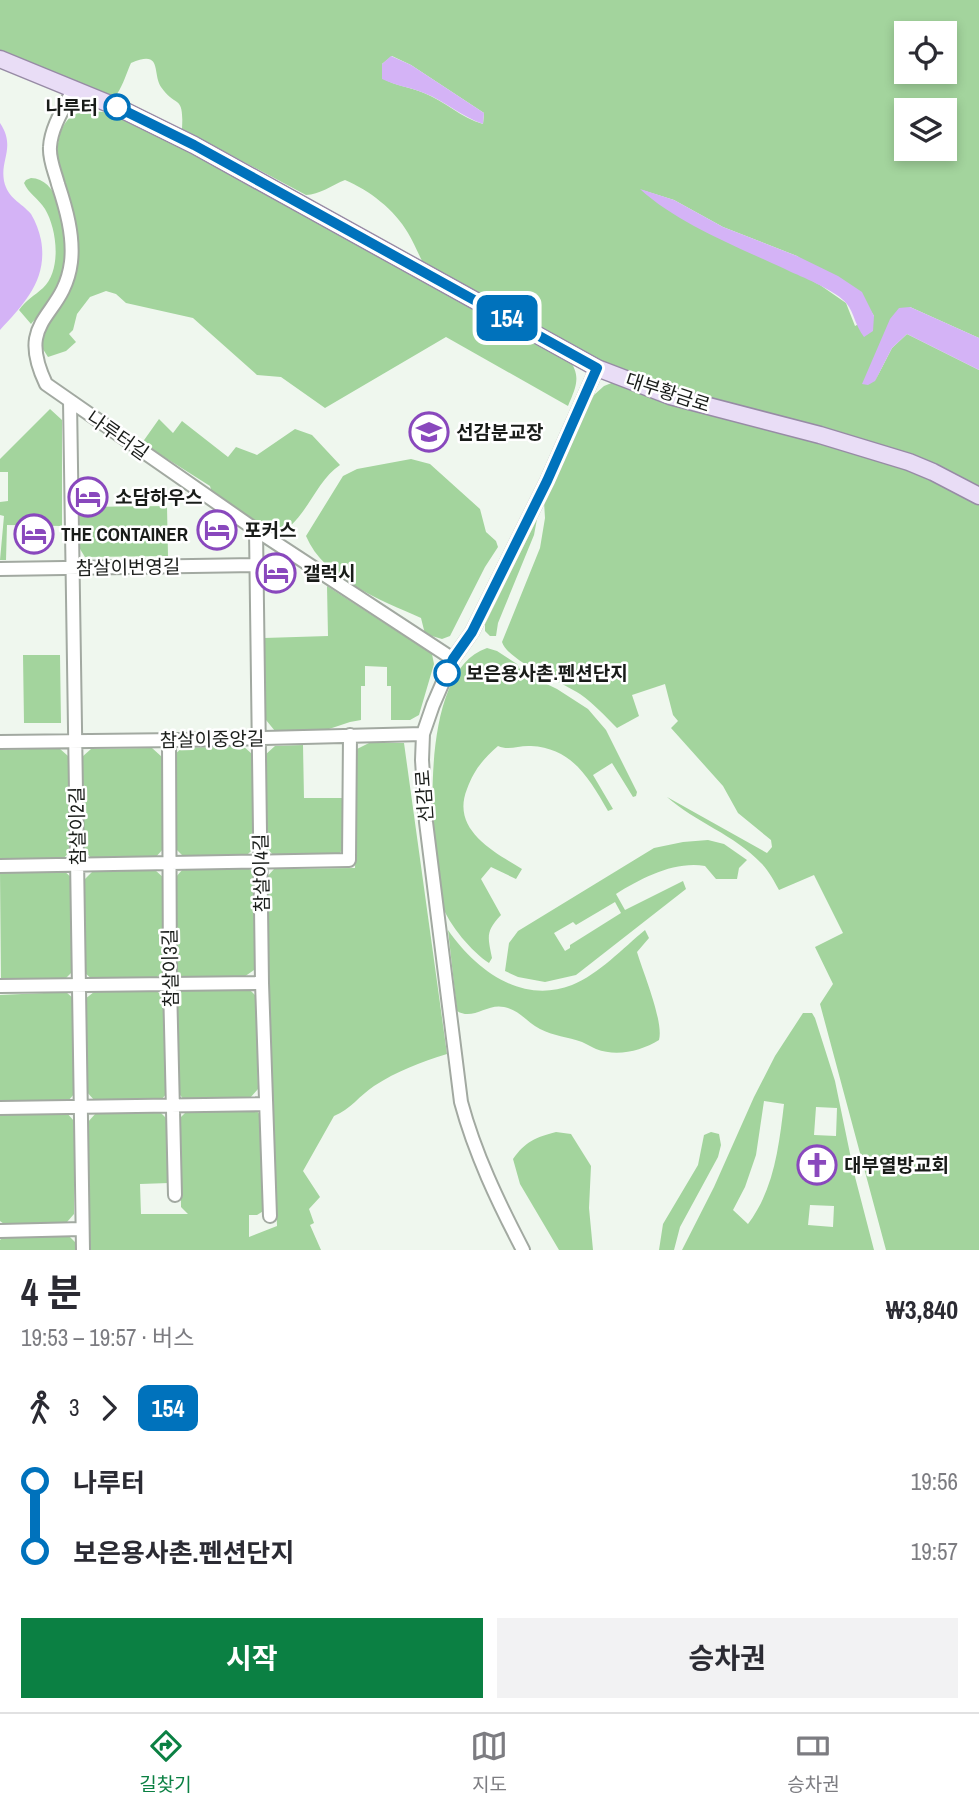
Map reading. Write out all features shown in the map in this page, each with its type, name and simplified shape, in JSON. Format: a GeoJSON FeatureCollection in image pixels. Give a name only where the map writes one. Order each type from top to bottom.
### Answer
{"type":"FeatureCollection","features":[{"type":"Feature","properties":{"kind":"main road","name":"대부황금로"},"geometry":{"type":"LineString","coordinates":[[0,59],[74,88],[194,145],[597,368],[670,396],[820,435],[909,462],[979,496]]}},
{"type":"Feature","properties":{"kind":"street","name":"나루터길"},"geometry":{"type":"LineString","coordinates":[[74,88],[49,148],[66,208],[72,250],[69,280],[37,330],[34,348],[46,384],[256,530],[453,659]]}},
{"type":"Feature","properties":{"kind":"street","name":"선감로"},"geometry":{"type":"LineString","coordinates":[[523,1250],[487,1180],[461,1102],[426,822],[423,734],[453,659],[472,632],[547,481],[597,368]]}},
{"type":"Feature","properties":{"kind":"street","name":"참살이2길"},"geometry":{"type":"LineString","coordinates":[[70,401],[83,1250]]}},
{"type":"Feature","properties":{"kind":"street","name":"참살이4길"},"geometry":{"type":"LineString","coordinates":[[256,530],[262,982],[270,1216]]}},
{"type":"Feature","properties":{"kind":"street","name":"참살이번영길"},"geometry":{"type":"LineString","coordinates":[[0,569],[256,565]]}},
{"type":"Feature","properties":{"kind":"street","name":"참살이중앙길"},"geometry":{"type":"LineString","coordinates":[[0,742],[169,741],[423,734]]}},
{"type":"Feature","properties":{"kind":"street"},"geometry":{"type":"LineString","coordinates":[[0,866],[349,860],[350,735]]}},
{"type":"Feature","properties":{"kind":"street","name":"참살이3길"},"geometry":{"type":"LineString","coordinates":[[169,741],[170,984],[175,1195]]}},
{"type":"Feature","properties":{"kind":"street"},"geometry":{"type":"LineString","coordinates":[[0,986],[262,982]]}},
{"type":"Feature","properties":{"kind":"street"},"geometry":{"type":"LineString","coordinates":[[0,1108],[265,1104]]}},
{"type":"Feature","properties":{"kind":"street"},"geometry":{"type":"LineString","coordinates":[[0,1231],[82,1229]]}},
{"type":"Feature","properties":{"kind":"green space"},"geometry":{"type":"Polygon","coordinates":[[[0,0],[979,0],[979,338],[910,307],[875,381],[892,348],[907,334],[979,370],[979,488],[950,471],[908,455],[684,394],[610,366],[423,263],[396,216],[372,195],[354,184],[345,180],[321,192],[306,195],[182,129],[182,110],[161,87],[155,64],[148,59],[131,63],[117,94],[107,96],[0,52],[0,0]],[[392,56],[382,64],[382,78],[432,96],[467,118],[483,124],[484,113],[411,65],[392,56]],[[642,190],[820,285],[846,303],[855,326],[874,316],[867,305],[797,256],[723,227],[674,200],[642,190]]]}},
{"type":"Feature","properties":{"kind":"green space"},"geometry":{"type":"Polygon","coordinates":[[[87,111],[120,116],[231,173],[568,358],[576,376],[568,406],[446,337],[325,408],[281,377],[257,375],[193,318],[126,303],[116,294],[106,291],[90,297],[77,314],[73,330],[69,334],[76,342],[66,351],[48,357],[41,346],[41,331],[72,283],[57,163],[59,137],[71,117],[87,111]]]}},
{"type":"Feature","properties":{"kind":"green space"},"geometry":{"type":"Polygon","coordinates":[[[31,178],[42,181],[58,202],[63,216],[67,247],[64,272],[58,286],[31,324],[19,310],[49,280],[56,249],[49,217],[43,205],[24,183],[31,178]]]}},
{"type":"Feature","properties":{"kind":"green space"},"geometry":{"type":"Polygon","coordinates":[[[614,382],[647,396],[900,465],[935,479],[979,503],[979,1250],[886,1250],[820,1004],[833,984],[815,947],[843,933],[814,875],[779,890],[766,869],[751,853],[667,797],[767,853],[772,847],[771,840],[738,813],[723,786],[671,728],[678,721],[673,715],[665,684],[632,695],[639,716],[617,728],[580,694],[525,664],[506,649],[502,642],[540,548],[545,518],[544,502],[555,475],[594,395],[614,382]]]}},
{"type":"Feature","properties":{"kind":"green space"},"geometry":{"type":"Polygon","coordinates":[[[50,409],[62,420],[62,526],[7,525],[6,560],[0,560],[4,516],[0,515],[0,502],[8,501],[8,472],[0,472],[0,459],[50,409]]]}},
{"type":"Feature","properties":{"kind":"green space"},"geometry":{"type":"Polygon","coordinates":[[[159,419],[173,433],[182,421],[228,457],[236,447],[257,455],[295,429],[312,435],[340,465],[322,483],[292,524],[272,536],[213,497],[210,486],[142,443],[159,419]]]}},
{"type":"Feature","properties":{"kind":"green space"},"geometry":{"type":"Polygon","coordinates":[[[411,459],[430,464],[480,509],[486,532],[496,541],[498,547],[450,636],[442,639],[425,634],[421,618],[372,595],[340,576],[314,551],[306,536],[343,476],[357,469],[411,459]]]}},
{"type":"Feature","properties":{"kind":"green space"},"geometry":{"type":"Polygon","coordinates":[[[167,506],[168,556],[85,557],[80,549],[79,507],[167,506]]]}},
{"type":"Feature","properties":{"kind":"green space"},"geometry":{"type":"Polygon","coordinates":[[[537,519],[534,535],[498,623],[496,636],[490,636],[485,631],[485,624],[537,519]]]}},
{"type":"Feature","properties":{"kind":"green space"},"geometry":{"type":"Polygon","coordinates":[[[327,586],[432,654],[434,664],[419,715],[410,720],[391,720],[391,686],[387,686],[387,667],[365,666],[365,686],[361,686],[361,720],[326,730],[275,731],[266,720],[264,638],[328,636],[327,586]]]}},
{"type":"Feature","properties":{"kind":"green space"},"geometry":{"type":"Polygon","coordinates":[[[487,648],[497,651],[517,664],[521,671],[557,689],[588,709],[606,730],[637,792],[633,797],[612,763],[593,775],[613,809],[608,811],[586,776],[558,752],[527,746],[498,746],[483,760],[467,789],[465,816],[477,837],[498,855],[522,869],[516,879],[491,867],[481,879],[501,915],[490,931],[492,958],[489,963],[462,937],[442,905],[433,823],[435,751],[440,716],[450,686],[466,662],[487,648]]]}},
{"type":"Feature","properties":{"kind":"green space"},"geometry":{"type":"Polygon","coordinates":[[[23,655],[60,655],[61,723],[24,723],[23,655]]]}},
{"type":"Feature","properties":{"kind":"green space"},"geometry":{"type":"Polygon","coordinates":[[[369,743],[404,743],[447,1054],[391,1076],[334,1116],[303,1171],[320,1197],[309,1209],[314,1223],[310,1225],[321,1250],[90,1250],[88,1122],[96,1113],[159,1111],[167,1119],[169,1183],[140,1184],[141,1214],[188,1214],[181,1207],[180,1118],[188,1110],[255,1109],[262,1117],[265,1210],[257,1215],[249,1215],[249,1237],[277,1226],[266,918],[267,877],[274,869],[355,868],[354,754],[357,749],[369,743]]]}},
{"type":"Feature","properties":{"kind":"green space"},"geometry":{"type":"Polygon","coordinates":[[[303,745],[304,798],[346,798],[346,846],[338,855],[275,857],[266,847],[265,755],[275,746],[303,745]]]}},
{"type":"Feature","properties":{"kind":"green space"},"geometry":{"type":"Polygon","coordinates":[[[243,746],[252,754],[254,848],[246,856],[183,856],[176,849],[174,755],[182,748],[243,746]]]}},
{"type":"Feature","properties":{"kind":"green space"},"geometry":{"type":"Polygon","coordinates":[[[59,748],[68,756],[71,850],[63,859],[0,859],[0,750],[59,748]]]}},
{"type":"Feature","properties":{"kind":"green space"},"geometry":{"type":"Polygon","coordinates":[[[152,748],[162,757],[163,849],[155,858],[91,858],[84,850],[82,757],[91,749],[152,748]]]}},
{"type":"Feature","properties":{"kind":"green space"},"geometry":{"type":"Polygon","coordinates":[[[708,840],[724,844],[747,860],[739,868],[737,879],[716,879],[705,866],[682,866],[647,877],[616,894],[625,910],[683,881],[686,889],[576,975],[545,982],[518,977],[505,971],[509,943],[518,931],[654,848],[708,840]],[[615,902],[576,925],[573,922],[554,933],[565,951],[570,945],[621,913],[615,902]]]}},
{"type":"Feature","properties":{"kind":"green space"},"geometry":{"type":"Polygon","coordinates":[[[248,868],[255,874],[254,970],[244,977],[183,979],[176,970],[175,878],[183,869],[248,868]]]}},
{"type":"Feature","properties":{"kind":"green space"},"geometry":{"type":"Polygon","coordinates":[[[63,870],[73,879],[72,972],[66,978],[1,981],[0,872],[63,870]]]}},
{"type":"Feature","properties":{"kind":"green space"},"geometry":{"type":"Polygon","coordinates":[[[155,870],[165,879],[164,972],[154,979],[93,980],[85,973],[84,880],[92,872],[155,870]]]}},
{"type":"Feature","properties":{"kind":"green space"},"geometry":{"type":"Polygon","coordinates":[[[448,930],[472,958],[501,980],[517,987],[553,990],[572,985],[601,968],[645,930],[649,938],[637,952],[659,1021],[659,1040],[629,1052],[612,1053],[545,1031],[519,1013],[504,1007],[492,1007],[469,1014],[457,1011],[448,930]]]}},
{"type":"Feature","properties":{"kind":"green space"},"geometry":{"type":"Polygon","coordinates":[[[249,989],[256,996],[258,1089],[250,1098],[184,1100],[177,1091],[175,998],[182,990],[249,989]]]}},
{"type":"Feature","properties":{"kind":"green space"},"geometry":{"type":"Polygon","coordinates":[[[155,990],[164,997],[169,1091],[160,1101],[95,1101],[86,1091],[85,999],[94,992],[155,990]]]}},
{"type":"Feature","properties":{"kind":"green space"},"geometry":{"type":"Polygon","coordinates":[[[66,992],[74,999],[75,1093],[68,1101],[2,1103],[0,995],[66,992]]]}},
{"type":"Feature","properties":{"kind":"green space"},"geometry":{"type":"Polygon","coordinates":[[[803,1013],[812,1013],[835,1081],[854,1173],[874,1250],[682,1250],[775,1056],[803,1013]],[[764,1101],[756,1155],[745,1187],[733,1210],[748,1224],[764,1197],[769,1182],[784,1104],[764,1101]],[[816,1107],[814,1135],[836,1136],[837,1108],[816,1107]],[[810,1205],[808,1225],[833,1227],[834,1206],[810,1205]]]}},
{"type":"Feature","properties":{"kind":"green space"},"geometry":{"type":"Polygon","coordinates":[[[66,1112],[74,1121],[74,1214],[67,1222],[4,1224],[0,1221],[0,1114],[66,1112]]]}},
{"type":"Feature","properties":{"kind":"green space"},"geometry":{"type":"Polygon","coordinates":[[[556,1132],[571,1134],[591,1166],[589,1208],[593,1250],[559,1250],[520,1184],[513,1159],[532,1141],[556,1132]]]}},
{"type":"Feature","properties":{"kind":"green space"},"geometry":{"type":"Polygon","coordinates":[[[711,1132],[719,1134],[721,1145],[718,1157],[680,1227],[674,1250],[659,1250],[663,1224],[698,1165],[704,1135],[711,1132]]]}},
{"type":"Feature","properties":{"kind":"green space"},"geometry":{"type":"Polygon","coordinates":[[[68,1235],[75,1242],[75,1250],[0,1250],[0,1240],[3,1237],[68,1235]]]}},
{"type":"Feature","properties":{"kind":"shaded area"},"geometry":{"type":"Polygon","coordinates":[[[391,56],[411,65],[484,113],[483,124],[432,96],[382,79],[382,64],[391,56]]]}},
{"type":"Feature","properties":{"kind":"shaded area"},"geometry":{"type":"Polygon","coordinates":[[[0,123],[7,139],[4,181],[12,196],[33,217],[42,254],[38,278],[32,290],[0,330],[0,123]]]}},
{"type":"Feature","properties":{"kind":"shaded area"},"geometry":{"type":"Polygon","coordinates":[[[640,189],[674,200],[723,227],[797,256],[838,276],[862,292],[874,316],[873,331],[864,337],[847,304],[829,290],[692,225],[640,189]]]}},
{"type":"Feature","properties":{"kind":"shaded area"},"geometry":{"type":"Polygon","coordinates":[[[910,307],[979,338],[979,370],[907,334],[892,348],[875,381],[868,385],[862,384],[890,319],[899,308],[910,307]]]}},
{"type":"Feature","properties":{"kind":"bus line","name":"154"},"geometry":{"type":"LineString","coordinates":[[117,107],[194,145],[597,368],[547,481],[472,632],[453,659],[447,673]]}},
{"type":"Feature","properties":{"kind":"place","name":"나루터"},"geometry":{"type":"Point","coordinates":[117,107]}},
{"type":"Feature","properties":{"kind":"place","name":"선감분교장"},"geometry":{"type":"Point","coordinates":[429,432]}},
{"type":"Feature","properties":{"kind":"place","name":"소담하우스"},"geometry":{"type":"Point","coordinates":[88,497]}},
{"type":"Feature","properties":{"kind":"place","name":"포커스"},"geometry":{"type":"Point","coordinates":[217,530]}},
{"type":"Feature","properties":{"kind":"place","name":"THE CONTAINER"},"geometry":{"type":"Point","coordinates":[34,534]}},
{"type":"Feature","properties":{"kind":"place","name":"갤럭시"},"geometry":{"type":"Point","coordinates":[276,573]}},
{"type":"Feature","properties":{"kind":"place","name":"보은용사촌.펜션단지"},"geometry":{"type":"Point","coordinates":[447,673]}},
{"type":"Feature","properties":{"kind":"place","name":"대부열방교회"},"geometry":{"type":"Point","coordinates":[817,1165]}}]}
